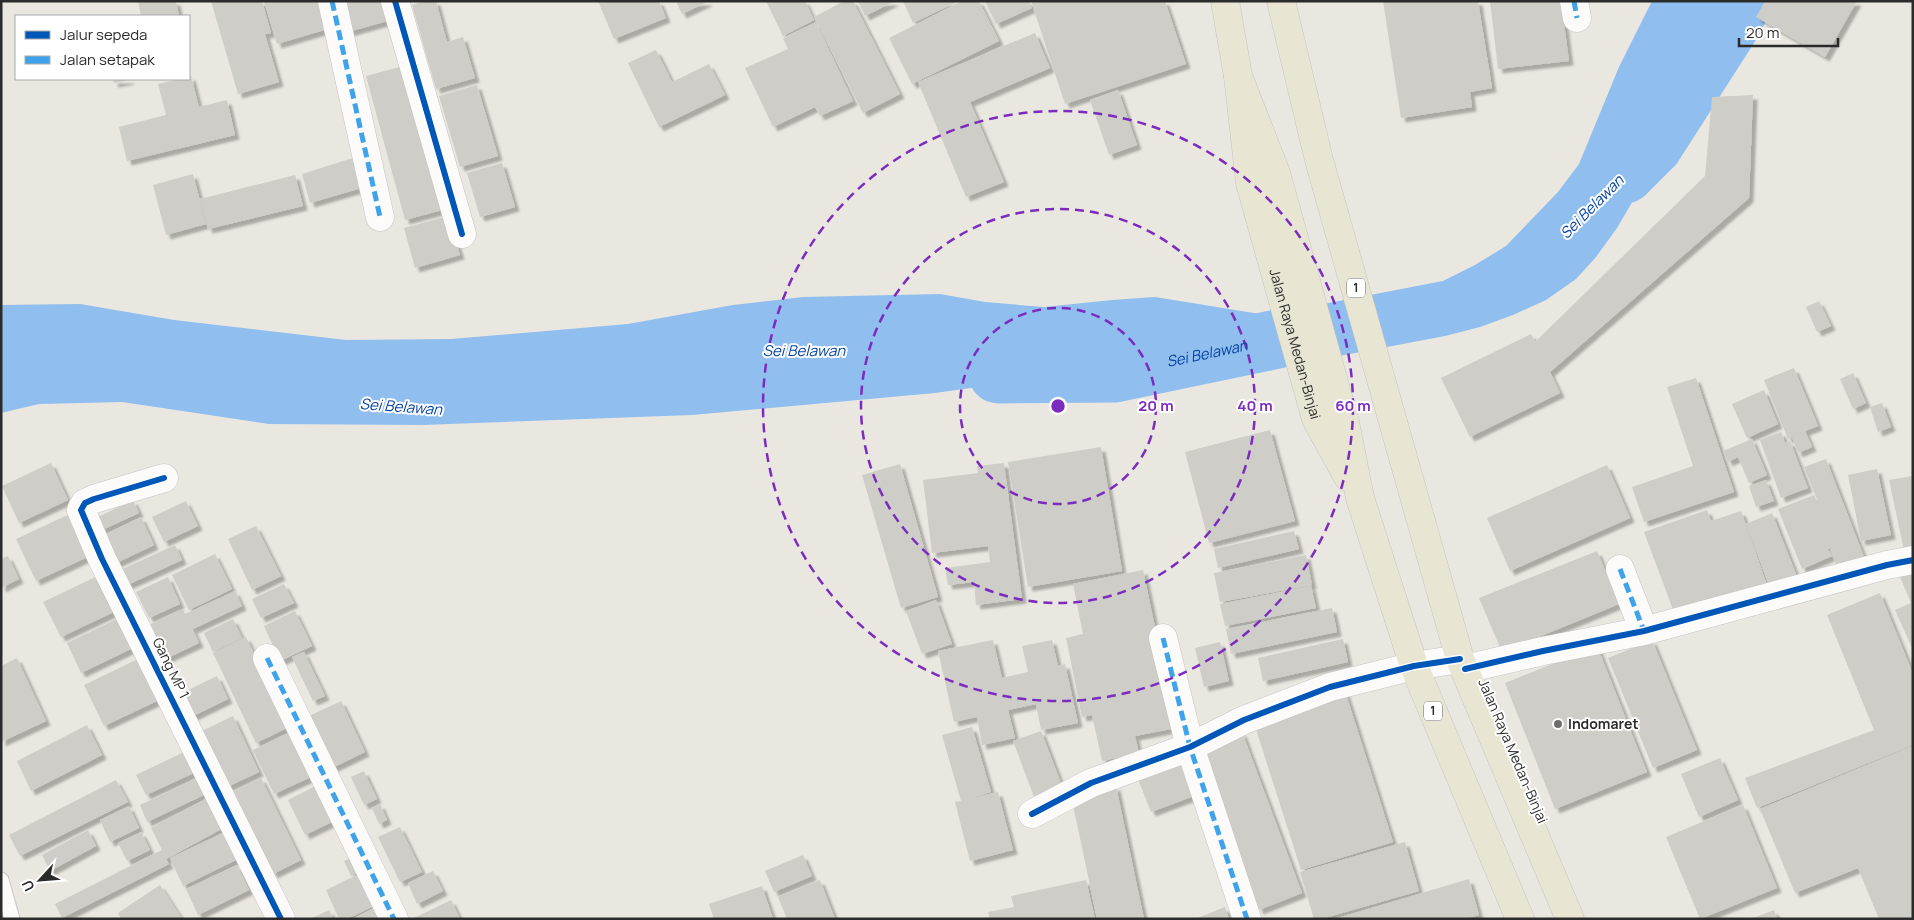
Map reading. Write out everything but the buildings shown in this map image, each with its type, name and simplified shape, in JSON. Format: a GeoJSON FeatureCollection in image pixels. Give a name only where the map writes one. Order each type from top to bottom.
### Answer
{"type":"FeatureCollection","features":[{"type":"Feature","properties":{"kind":"highway","name":"1"},"geometry":{"type":"LineString","coordinates":[[1225,1],[1238,76]]}},
{"type":"Feature","properties":{"kind":"highway","name":"Jalan Raya Medan-Binjai"},"geometry":{"type":"LineString","coordinates":[[1280,1],[1319,160],[1463,664],[1570,919]]}},
{"type":"Feature","properties":{"kind":"highway","name":"Jalan Raya Medan-Binjai"},"geometry":{"type":"LineString","coordinates":[[1238,76],[1276,173],[1345,422],[1360,498],[1414,666],[1520,919]]}},
{"type":"Feature","properties":{"kind":"highway","name":"Jalan Raya Medan-Binjai"},"geometry":{"type":"LineString","coordinates":[[1238,76],[1250,182],[1316,419],[1360,498]]}},
{"type":"Feature","properties":{"kind":"street"},"geometry":{"type":"LineString","coordinates":[[332,1],[380,218]]}},
{"type":"Feature","properties":{"kind":"street"},"geometry":{"type":"LineString","coordinates":[[395,1],[462,234]]}},
{"type":"Feature","properties":{"kind":"street","name":"Gang MP 1"},"geometry":{"type":"LineString","coordinates":[[164,478],[94,500],[85,504],[81,510],[102,559],[281,919]]}},
{"type":"Feature","properties":{"kind":"street"},"geometry":{"type":"LineString","coordinates":[[1032,814],[1091,783],[1190,747],[1244,720],[1330,687],[1414,666],[1463,664],[1644,631],[1887,565],[1913,560]]}},
{"type":"Feature","properties":{"kind":"street"},"geometry":{"type":"LineString","coordinates":[[1620,569],[1644,631]]}},
{"type":"Feature","properties":{"kind":"street"},"geometry":{"type":"LineString","coordinates":[[1163,638],[1190,747],[1246,919]]}},
{"type":"Feature","properties":{"kind":"street"},"geometry":{"type":"LineString","coordinates":[[267,658],[394,919]]}},
{"type":"Feature","properties":{"kind":"lane"},"geometry":{"type":"LineString","coordinates":[[1,880],[12,919]]}},
{"type":"Feature","properties":{"kind":"water","name":"Sei Belawan"},"geometry":{"type":"Polygon","coordinates":[[[1652,1],[1727,1],[1685,86],[1666,136],[1644,182],[1617,228],[1596,257],[1576,279],[1546,300],[1480,327],[1445,336],[1281,367],[1210,344],[1092,371],[935,393],[692,415],[423,425],[269,424],[122,402],[39,404],[1,413],[1,305],[80,304],[174,320],[346,340],[451,339],[628,324],[733,305],[803,297],[940,294],[985,302],[1044,307],[1155,297],[1266,315],[1443,281],[1475,265],[1506,246],[1558,192],[1579,164],[1619,67],[1652,1]]]}},
{"type":"Feature","properties":{"kind":"waterway","name":"Sei Belawan"},"geometry":{"type":"LineString","coordinates":[[1625,174],[1653,146],[1733,21],[1743,1]]}},
{"type":"Feature","properties":{"kind":"waterway","name":"Sei Belawan"},"geometry":{"type":"LineString","coordinates":[[998,374],[1115,373],[1306,332]]}},
{"type":"Feature","properties":{"kind":"marked path"},"geometry":{"type":"LineString","coordinates":[[332,1],[380,217]]}},
{"type":"Feature","properties":{"kind":"marked path"},"geometry":{"type":"LineString","coordinates":[[1574,1],[1577,18]]}},
{"type":"Feature","properties":{"kind":"marked path"},"geometry":{"type":"LineString","coordinates":[[1620,569],[1644,631]]}},
{"type":"Feature","properties":{"kind":"marked path"},"geometry":{"type":"LineString","coordinates":[[1163,638],[1190,747],[1247,919]]}},
{"type":"Feature","properties":{"kind":"marked path"},"geometry":{"type":"LineString","coordinates":[[267,658],[394,919]]}},
{"type":"Feature","properties":{"kind":"cycle path"},"geometry":{"type":"LineString","coordinates":[[395,1],[462,234]]}},
{"type":"Feature","properties":{"kind":"cycle path"},"geometry":{"type":"LineString","coordinates":[[164,478],[94,499],[85,503],[81,510],[102,559],[281,919]]}},
{"type":"Feature","properties":{"kind":"cycle path"},"geometry":{"type":"LineString","coordinates":[[1465,669],[1644,631],[1887,565],[1913,560]]}},
{"type":"Feature","properties":{"kind":"cycle path"},"geometry":{"type":"LineString","coordinates":[[1032,814],[1091,783],[1190,747],[1244,720],[1330,687],[1414,666],[1460,659]]}},
{"type":"Feature","properties":{"kind":"place","name":"Indomaret"},"geometry":{"type":"Point","coordinates":[1558,724]}}]}
